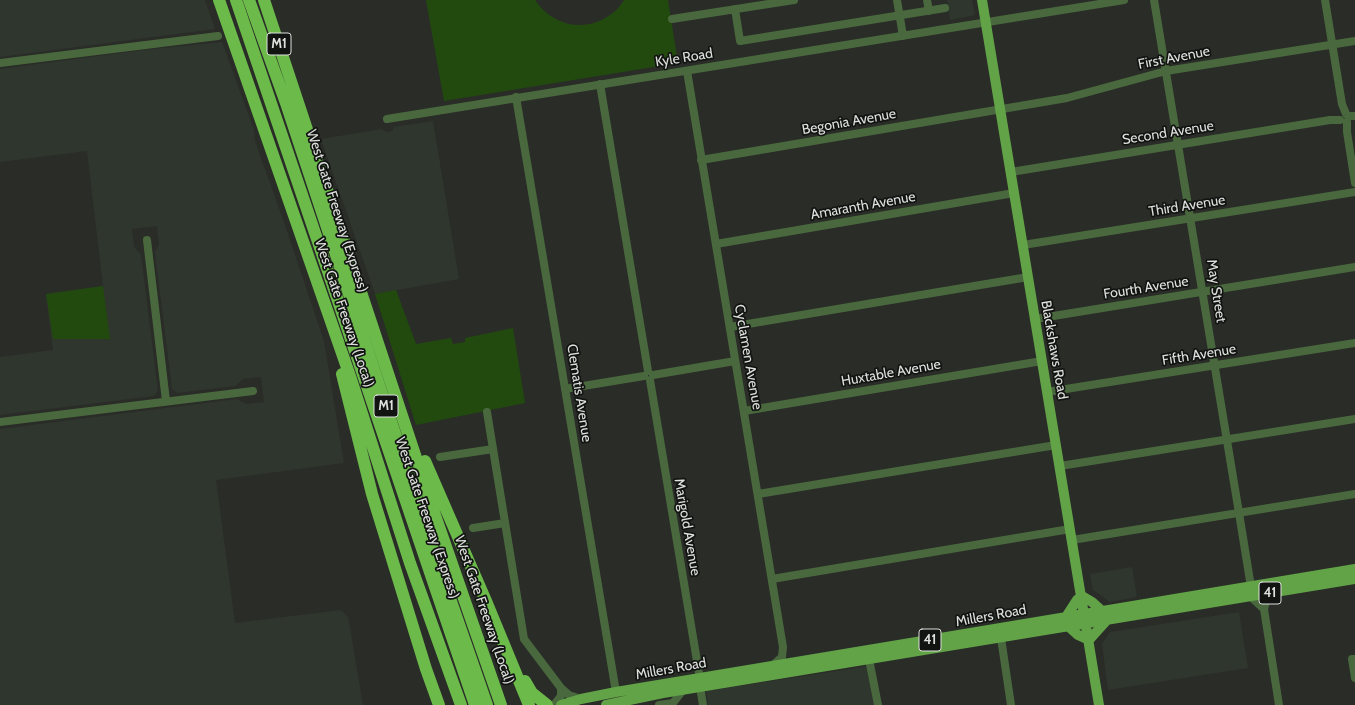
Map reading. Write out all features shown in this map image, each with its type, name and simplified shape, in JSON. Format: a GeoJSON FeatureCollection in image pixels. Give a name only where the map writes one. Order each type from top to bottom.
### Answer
{"type":"FeatureCollection","features":[{"type":"Feature","properties":{"kind":"highway","name":"West Gate Freeway (Local)"},"geometry":{"type":"LineString","coordinates":[[219,0],[351,379],[410,563],[461,705]]}},
{"type":"Feature","properties":{"kind":"highway","name":"West Gate Freeway (Express)"},"geometry":{"type":"LineString","coordinates":[[236,0],[475,705]]}},
{"type":"Feature","properties":{"kind":"highway","name":"West Gate Freeway (Express)"},"geometry":{"type":"LineString","coordinates":[[249,0],[287,106],[447,592],[487,705]]}},
{"type":"Feature","properties":{"kind":"highway","name":"West Gate Freeway (Local)"},"geometry":{"type":"LineString","coordinates":[[264,0],[436,518],[500,705]]}},
{"type":"Feature","properties":{"kind":"highway"},"geometry":{"type":"LineString","coordinates":[[314,276],[343,379],[372,494],[426,669],[439,705]]}},
{"type":"Feature","properties":{"kind":"highway"},"geometry":{"type":"LineString","coordinates":[[397,398],[486,601],[529,705]]}},
{"type":"Feature","properties":{"kind":"highway"},"geometry":{"type":"LineString","coordinates":[[486,601],[532,693],[547,705]]}},
{"type":"Feature","properties":{"kind":"main road","name":"Blackshaws Road"},"geometry":{"type":"LineString","coordinates":[[982,0],[1099,705]]}},
{"type":"Feature","properties":{"kind":"main road","name":"Millers Road"},"geometry":{"type":"LineString","coordinates":[[561,705],[580,699],[616,692],[700,683],[869,659],[1000,638],[1085,618],[1253,593],[1355,570]]}},
{"type":"Feature","properties":{"kind":"main road","name":"Millers Road"},"geometry":{"type":"LineString","coordinates":[[1253,593],[1268,594],[1355,579]]}},
{"type":"Feature","properties":{"kind":"main road"},"geometry":{"type":"LineString","coordinates":[[1082,596],[1092,602],[1104,615],[1089,640],[1078,635],[1067,622],[1076,600],[1082,596]]}},
{"type":"Feature","properties":{"kind":"main road","name":"Millers Road"},"geometry":{"type":"LineString","coordinates":[[606,705],[684,690],[700,683],[772,666],[1067,622]]}},
{"type":"Feature","properties":{"kind":"street"},"geometry":{"type":"LineString","coordinates":[[672,19],[790,0]]}},
{"type":"Feature","properties":{"kind":"street"},"geometry":{"type":"LineString","coordinates":[[897,0],[903,36]]}},
{"type":"Feature","properties":{"kind":"street"},"geometry":{"type":"LineString","coordinates":[[927,0],[929,11]]}},
{"type":"Feature","properties":{"kind":"street","name":"Kyle Road"},"geometry":{"type":"LineString","coordinates":[[387,119],[1124,0]]}},
{"type":"Feature","properties":{"kind":"street","name":"May Street"},"geometry":{"type":"LineString","coordinates":[[1154,0],[1253,593]]}},
{"type":"Feature","properties":{"kind":"street"},"geometry":{"type":"LineString","coordinates":[[1325,0],[1342,104],[1346,118],[1355,183]]}},
{"type":"Feature","properties":{"kind":"street"},"geometry":{"type":"LineString","coordinates":[[735,9],[740,41],[945,8]]}},
{"type":"Feature","properties":{"kind":"street"},"geometry":{"type":"LineString","coordinates":[[0,63],[218,36]]}},
{"type":"Feature","properties":{"kind":"street","name":"First Avenue"},"geometry":{"type":"LineString","coordinates":[[1000,110],[1067,98],[1166,71],[1355,41]]}},
{"type":"Feature","properties":{"kind":"street","name":"Cyclamen Avenue"},"geometry":{"type":"LineString","coordinates":[[687,71],[783,648]]}},
{"type":"Feature","properties":{"kind":"street","name":"Marigold Avenue"},"geometry":{"type":"LineString","coordinates":[[600,84],[703,705]]}},
{"type":"Feature","properties":{"kind":"street","name":"Clematis Avenue"},"geometry":{"type":"LineString","coordinates":[[516,98],[616,692]]}},
{"type":"Feature","properties":{"kind":"street","name":"Begonia Avenue"},"geometry":{"type":"LineString","coordinates":[[702,160],[1000,110]]}},
{"type":"Feature","properties":{"kind":"street","name":"Second Avenue"},"geometry":{"type":"LineString","coordinates":[[1010,172],[1346,118]]}},
{"type":"Feature","properties":{"kind":"street","name":"Third Avenue"},"geometry":{"type":"LineString","coordinates":[[1023,245],[1355,192]]}},
{"type":"Feature","properties":{"kind":"street","name":"Amaranth Avenue"},"geometry":{"type":"LineString","coordinates":[[716,244],[1014,193]]}},
{"type":"Feature","properties":{"kind":"street"},"geometry":{"type":"LineString","coordinates":[[147,240],[166,400]]}},
{"type":"Feature","properties":{"kind":"street","name":"Fourth Avenue"},"geometry":{"type":"LineString","coordinates":[[1035,319],[1355,267]]}},
{"type":"Feature","properties":{"kind":"street"},"geometry":{"type":"LineString","coordinates":[[730,327],[1028,277]]}},
{"type":"Feature","properties":{"kind":"street","name":"Fifth Avenue"},"geometry":{"type":"LineString","coordinates":[[1047,392],[1355,343]]}},
{"type":"Feature","properties":{"kind":"street"},"geometry":{"type":"LineString","coordinates":[[565,389],[735,361]]}},
{"type":"Feature","properties":{"kind":"street","name":"Huxtable Avenue"},"geometry":{"type":"LineString","coordinates":[[744,411],[1042,361]]}},
{"type":"Feature","properties":{"kind":"street"},"geometry":{"type":"LineString","coordinates":[[0,422],[166,400],[253,391]]}},
{"type":"Feature","properties":{"kind":"street"},"geometry":{"type":"LineString","coordinates":[[487,412],[524,639],[561,688],[569,695],[580,699]]}},
{"type":"Feature","properties":{"kind":"street"},"geometry":{"type":"LineString","coordinates":[[1060,466],[1355,419]]}},
{"type":"Feature","properties":{"kind":"street"},"geometry":{"type":"LineString","coordinates":[[758,494],[1056,445]]}},
{"type":"Feature","properties":{"kind":"street"},"geometry":{"type":"LineString","coordinates":[[440,457],[493,449]]}},
{"type":"Feature","properties":{"kind":"street"},"geometry":{"type":"LineString","coordinates":[[1072,540],[1355,494]]}},
{"type":"Feature","properties":{"kind":"street"},"geometry":{"type":"LineString","coordinates":[[473,528],[505,523]]}},
{"type":"Feature","properties":{"kind":"street"},"geometry":{"type":"LineString","coordinates":[[772,579],[1070,528]]}},
{"type":"Feature","properties":{"kind":"street"},"geometry":{"type":"LineString","coordinates":[[1253,593],[1264,609]]}},
{"type":"Feature","properties":{"kind":"street"},"geometry":{"type":"LineString","coordinates":[[1268,594],[1264,609],[1279,705]]}},
{"type":"Feature","properties":{"kind":"street"},"geometry":{"type":"LineString","coordinates":[[1000,638],[1012,705]]}},
{"type":"Feature","properties":{"kind":"street"},"geometry":{"type":"LineString","coordinates":[[783,648],[790,658],[804,661]]}},
{"type":"Feature","properties":{"kind":"street"},"geometry":{"type":"LineString","coordinates":[[772,666],[782,657],[783,648]]}},
{"type":"Feature","properties":{"kind":"street"},"geometry":{"type":"LineString","coordinates":[[850,654],[863,656],[869,659],[878,705]]}},
{"type":"Feature","properties":{"kind":"street"},"geometry":{"type":"LineString","coordinates":[[1355,659],[1352,659],[1355,678]]}},
{"type":"Feature","properties":{"kind":"street"},"geometry":{"type":"LineString","coordinates":[[554,705],[561,696],[561,688]]}},
{"type":"Feature","properties":{"kind":"street"},"geometry":{"type":"LineString","coordinates":[[659,705],[673,703],[684,690]]}},
{"type":"Feature","properties":{"kind":"shaded area"},"geometry":{"type":"Polygon","coordinates":[[[0,0],[205,0],[215,29],[0,57],[0,0]]]}},
{"type":"Feature","properties":{"kind":"shaded area"},"geometry":{"type":"Polygon","coordinates":[[[947,0],[972,0],[975,15],[950,20],[947,0]]]}},
{"type":"Feature","properties":{"kind":"shaded area"},"geometry":{"type":"Polygon","coordinates":[[[222,42],[254,130],[255,141],[324,341],[344,463],[216,480],[235,623],[341,610],[348,617],[363,705],[0,705],[0,429],[237,399],[246,404],[264,402],[261,377],[243,379],[235,386],[177,393],[172,389],[155,253],[159,244],[157,226],[132,229],[134,247],[141,255],[158,391],[154,396],[0,415],[0,357],[53,350],[46,294],[103,286],[87,151],[0,162],[0,69],[143,50],[222,42]]]}},
{"type":"Feature","properties":{"kind":"shaded area"},"geometry":{"type":"Polygon","coordinates":[[[433,121],[459,279],[375,294],[321,139],[382,129],[386,132],[392,131],[394,127],[433,121]]]}},
{"type":"Feature","properties":{"kind":"shaded area"},"geometry":{"type":"Polygon","coordinates":[[[1132,567],[1137,597],[1110,602],[1093,590],[1090,574],[1132,567]]]}},
{"type":"Feature","properties":{"kind":"shaded area"},"geometry":{"type":"Polygon","coordinates":[[[1239,612],[1248,668],[1108,690],[1102,644],[1110,632],[1239,612]]]}},
{"type":"Feature","properties":{"kind":"shaded area"},"geometry":{"type":"Polygon","coordinates":[[[869,666],[875,705],[708,705],[706,691],[869,666]]]}},
{"type":"Feature","properties":{"kind":"green space"},"geometry":{"type":"Polygon","coordinates":[[[426,0],[535,0],[542,9],[551,16],[561,21],[582,25],[604,19],[615,11],[624,0],[668,0],[678,63],[444,101],[426,0]]]}},
{"type":"Feature","properties":{"kind":"green space"},"geometry":{"type":"Polygon","coordinates":[[[103,286],[110,339],[53,339],[46,294],[103,286]]]}},
{"type":"Feature","properties":{"kind":"green space"},"geometry":{"type":"Polygon","coordinates":[[[396,290],[416,344],[451,338],[453,344],[465,342],[465,338],[513,328],[525,403],[416,425],[375,294],[396,290]]]}}]}
